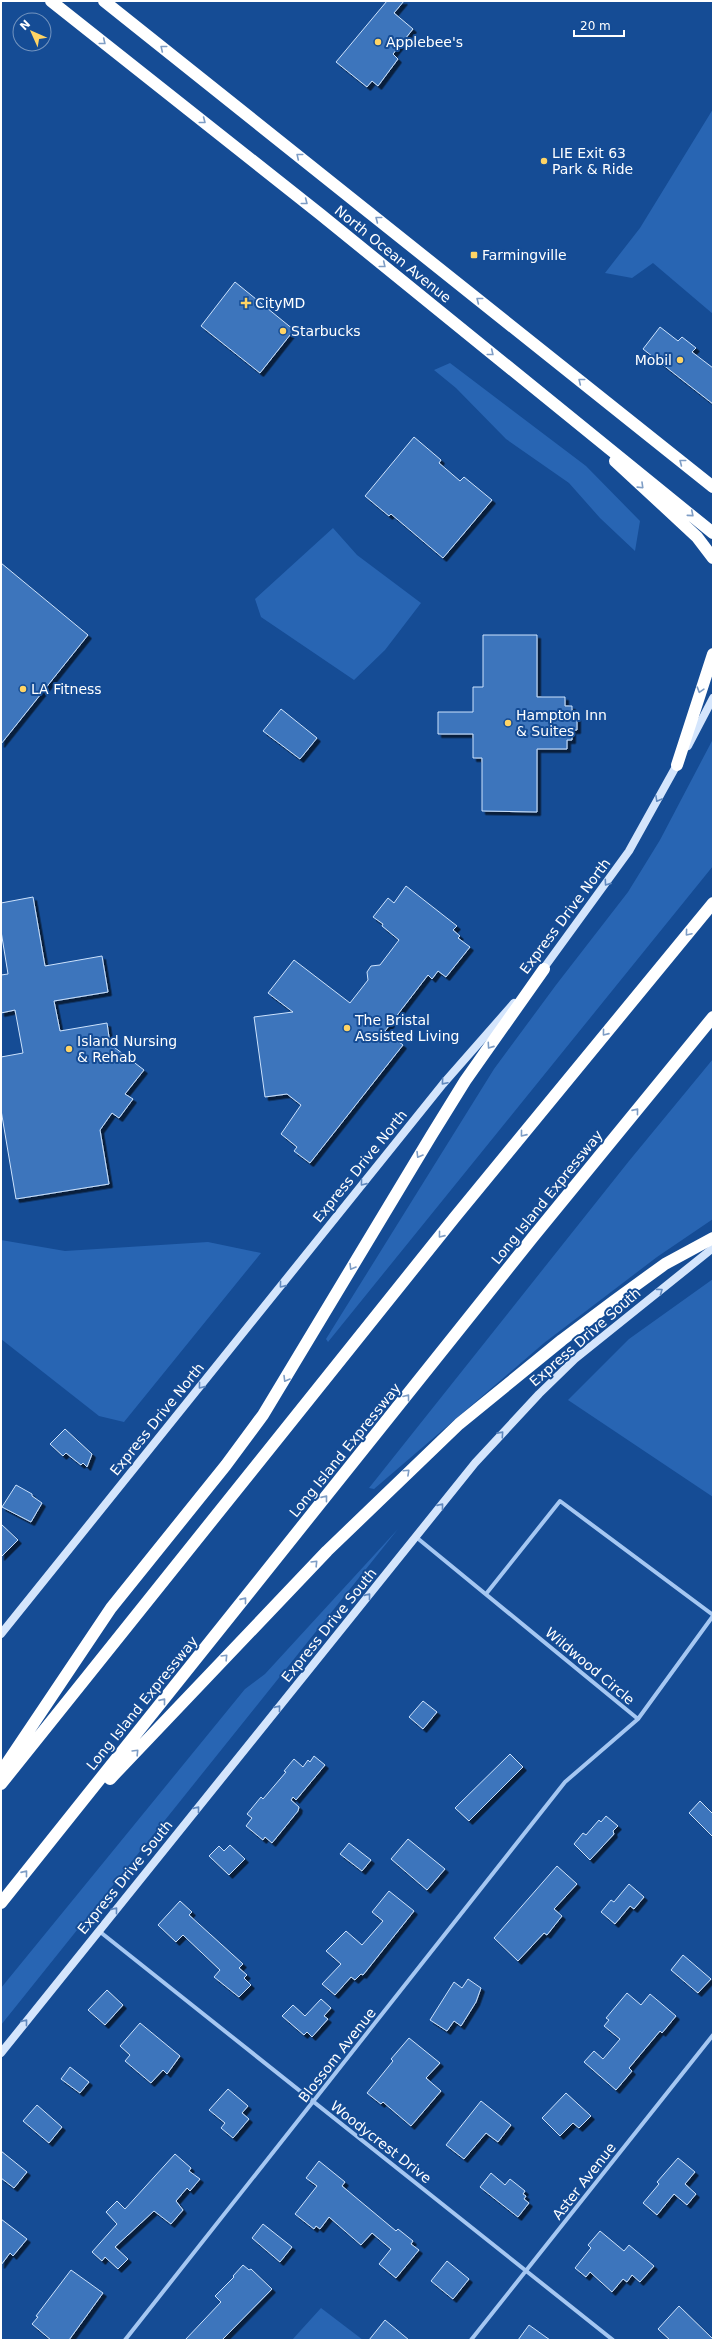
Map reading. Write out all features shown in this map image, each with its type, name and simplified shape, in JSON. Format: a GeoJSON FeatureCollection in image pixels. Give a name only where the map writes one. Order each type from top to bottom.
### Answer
{"type":"FeatureCollection","features":[{"type":"Feature","properties":{"kind":"highway","name":"North Ocean Avenue"},"geometry":{"type":"LineString","coordinates":[[51,1],[713,533]]}},
{"type":"Feature","properties":{"kind":"highway","name":"North Ocean Avenue"},"geometry":{"type":"LineString","coordinates":[[104,1],[713,486]]}},
{"type":"Feature","properties":{"kind":"highway"},"geometry":{"type":"LineString","coordinates":[[573,420],[644,490],[697,537],[713,558]]}},
{"type":"Feature","properties":{"kind":"highway"},"geometry":{"type":"LineString","coordinates":[[677,765],[713,654]]}},
{"type":"Feature","properties":{"kind":"highway"},"geometry":{"type":"LineString","coordinates":[[1,1784],[470,1199],[713,903]]}},
{"type":"Feature","properties":{"kind":"highway"},"geometry":{"type":"LineString","coordinates":[[1,1772],[111,1608],[226,1465],[263,1415],[434,1130],[465,1081],[544,969]]}},
{"type":"Feature","properties":{"kind":"highway","name":"Long Island Expressway"},"geometry":{"type":"LineString","coordinates":[[1,1903],[529,1243],[713,1017]]}},
{"type":"Feature","properties":{"kind":"highway"},"geometry":{"type":"LineString","coordinates":[[51,1841],[327,1551],[415,1464],[499,1391],[562,1340],[665,1264],[713,1238]]}},
{"type":"Feature","properties":{"kind":"main road","name":"Express Drive North"},"geometry":{"type":"LineString","coordinates":[[1,1634],[443,1084],[544,969],[629,851],[713,698]]}},
{"type":"Feature","properties":{"kind":"main road","name":"Express Drive South"},"geometry":{"type":"LineString","coordinates":[[1,2053],[475,1463],[539,1394],[608,1332],[713,1248]]}},
{"type":"Feature","properties":{"kind":"street","name":"Wildwood Circle"},"geometry":{"type":"LineString","coordinates":[[416,1537],[638,1719],[713,1616],[560,1501],[486,1594]]}},
{"type":"Feature","properties":{"kind":"street","name":"Blossom Avenue"},"geometry":{"type":"LineString","coordinates":[[125,2340],[566,1782],[638,1719]]}},
{"type":"Feature","properties":{"kind":"street","name":"Woodycrest Drive"},"geometry":{"type":"LineString","coordinates":[[99,1931],[612,2340]]}},
{"type":"Feature","properties":{"kind":"street","name":"Aster Avenue"},"geometry":{"type":"LineString","coordinates":[[471,2340],[713,2035]]}},
{"type":"Feature","properties":{"kind":"shaded area"},"geometry":{"type":"Polygon","coordinates":[[[713,109],[713,314],[653,263],[632,278],[605,273],[640,228],[713,109]]]}},
{"type":"Feature","properties":{"kind":"shaded area"},"geometry":{"type":"Polygon","coordinates":[[[450,363],[586,466],[640,521],[635,551],[600,518],[569,483],[506,439],[456,388],[434,370],[450,363]]]}},
{"type":"Feature","properties":{"kind":"shaded area"},"geometry":{"type":"Polygon","coordinates":[[[333,528],[357,555],[421,603],[385,650],[354,680],[261,617],[255,599],[333,528]]]}},
{"type":"Feature","properties":{"kind":"shaded area"},"geometry":{"type":"Polygon","coordinates":[[[713,739],[713,866],[328,1342],[326,1339],[494,1069],[556,985],[628,892],[660,840],[713,739]]]}},
{"type":"Feature","properties":{"kind":"shaded area"},"geometry":{"type":"Polygon","coordinates":[[[713,1059],[713,1219],[657,1257],[544,1343],[374,1489],[369,1488],[629,1161],[713,1059]]]}},
{"type":"Feature","properties":{"kind":"shaded area"},"geometry":{"type":"Polygon","coordinates":[[[1,1240],[65,1251],[208,1242],[261,1253],[124,1422],[99,1416],[1,1339],[1,1240]]]}},
{"type":"Feature","properties":{"kind":"shaded area"},"geometry":{"type":"Polygon","coordinates":[[[713,1279],[713,1497],[568,1400],[629,1339],[713,1279]]]}},
{"type":"Feature","properties":{"kind":"shaded area"},"geometry":{"type":"Polygon","coordinates":[[[398,1529],[1,2025],[1,1988],[245,1689],[265,1674],[398,1529]]]}},
{"type":"Feature","properties":{"kind":"shaded area"},"geometry":{"type":"Polygon","coordinates":[[[321,2308],[363,2340],[292,2340],[321,2308]]]}},
{"type":"Feature","properties":{"kind":"building","name":"Applebee's"},"geometry":{"type":"Polygon","coordinates":[[[387,1],[404,1],[394,13],[413,29],[393,54],[398,59],[378,86],[372,81],[367,87],[336,62],[387,1]]]}},
{"type":"Feature","properties":{"kind":"building"},"geometry":{"type":"Polygon","coordinates":[[[235,282],[294,330],[260,373],[201,326],[235,282]]]}},
{"type":"Feature","properties":{"kind":"building","name":"Mobil"},"geometry":{"type":"Polygon","coordinates":[[[660,327],[678,341],[682,337],[696,348],[692,352],[713,368],[713,404],[643,349],[660,327]]]}},
{"type":"Feature","properties":{"kind":"building"},"geometry":{"type":"Polygon","coordinates":[[[414,437],[441,460],[439,463],[460,481],[464,477],[492,500],[443,558],[391,514],[389,516],[365,496],[414,437]]]}},
{"type":"Feature","properties":{"kind":"building","name":"LA Fitness"},"geometry":{"type":"Polygon","coordinates":[[[1,563],[88,635],[1,744],[1,563]]]}},
{"type":"Feature","properties":{"kind":"building","name":"Hampton Inn & Suites"},"geometry":{"type":"Polygon","coordinates":[[[483,635],[537,635],[537,697],[565,697],[565,706],[572,706],[572,717],[577,717],[577,730],[572,730],[572,740],[567,740],[567,749],[537,749],[537,812],[482,811],[482,758],[473,758],[473,734],[438,734],[438,712],[473,712],[473,687],[483,687],[483,635]]]}},
{"type":"Feature","properties":{"kind":"building"},"geometry":{"type":"Polygon","coordinates":[[[281,709],[317,738],[300,759],[263,731],[281,709]]]}},
{"type":"Feature","properties":{"kind":"building","name":"The Bristal Assisted Living"},"geometry":{"type":"Polygon","coordinates":[[[406,886],[457,926],[453,930],[460,936],[458,938],[470,947],[446,977],[438,971],[432,979],[428,975],[385,1031],[403,1045],[310,1163],[294,1151],[297,1147],[281,1134],[301,1105],[287,1094],[265,1097],[254,1017],[293,1012],[268,993],[294,960],[350,1003],[368,980],[367,972],[371,966],[380,965],[399,940],[382,926],[383,924],[373,917],[388,898],[394,903],[406,886]]]}},
{"type":"Feature","properties":{"kind":"building","name":"Island Nursing & Rehab"},"geometry":{"type":"Polygon","coordinates":[[[33,897],[45,966],[102,956],[108,992],[54,1001],[60,1031],[107,1023],[110,1044],[144,1070],[125,1094],[133,1099],[119,1118],[112,1113],[100,1130],[109,1184],[16,1199],[1,1110],[1,1057],[23,1053],[15,1010],[1,1013],[1,975],[8,974],[1,931],[1,903],[33,897]]]}},
{"type":"Feature","properties":{"kind":"building"},"geometry":{"type":"Polygon","coordinates":[[[65,1429],[92,1454],[87,1467],[83,1463],[81,1465],[66,1453],[63,1456],[50,1444],[65,1429]]]}},
{"type":"Feature","properties":{"kind":"building"},"geometry":{"type":"Polygon","coordinates":[[[16,1485],[32,1494],[32,1496],[42,1503],[31,1522],[2,1507],[16,1485]]]}},
{"type":"Feature","properties":{"kind":"building"},"geometry":{"type":"Polygon","coordinates":[[[1,1524],[18,1540],[1,1557],[1,1524]]]}},
{"type":"Feature","properties":{"kind":"building"},"geometry":{"type":"Polygon","coordinates":[[[423,1701],[437,1712],[423,1729],[409,1717],[423,1701]]]}},
{"type":"Feature","properties":{"kind":"building"},"geometry":{"type":"Polygon","coordinates":[[[510,1754],[523,1767],[469,1821],[455,1808],[510,1754]]]}},
{"type":"Feature","properties":{"kind":"building"},"geometry":{"type":"Polygon","coordinates":[[[314,1756],[325,1765],[296,1800],[293,1797],[291,1800],[299,1807],[298,1811],[272,1843],[265,1837],[263,1840],[246,1826],[252,1818],[247,1814],[261,1797],[263,1799],[286,1772],[284,1771],[294,1759],[303,1767],[308,1760],[310,1762],[314,1756]]]}},
{"type":"Feature","properties":{"kind":"building"},"geometry":{"type":"Polygon","coordinates":[[[700,1801],[713,1814],[713,1837],[689,1813],[700,1801]]]}},
{"type":"Feature","properties":{"kind":"building"},"geometry":{"type":"Polygon","coordinates":[[[606,1816],[618,1826],[613,1831],[614,1834],[590,1860],[574,1844],[583,1833],[586,1835],[599,1820],[601,1822],[606,1816]]]}},
{"type":"Feature","properties":{"kind":"building"},"geometry":{"type":"Polygon","coordinates":[[[408,1839],[445,1869],[427,1890],[391,1859],[408,1839]]]}},
{"type":"Feature","properties":{"kind":"building"},"geometry":{"type":"Polygon","coordinates":[[[349,1843],[371,1860],[362,1871],[340,1854],[349,1843]]]}},
{"type":"Feature","properties":{"kind":"building"},"geometry":{"type":"Polygon","coordinates":[[[230,1845],[245,1859],[229,1875],[209,1856],[219,1846],[224,1851],[230,1845]]]}},
{"type":"Feature","properties":{"kind":"building"},"geometry":{"type":"Polygon","coordinates":[[[557,1866],[577,1884],[554,1909],[562,1916],[547,1935],[544,1933],[518,1961],[494,1938],[557,1866]]]}},
{"type":"Feature","properties":{"kind":"building"},"geometry":{"type":"Polygon","coordinates":[[[629,1884],[644,1897],[634,1909],[630,1906],[615,1924],[601,1912],[611,1900],[614,1902],[629,1884]]]}},
{"type":"Feature","properties":{"kind":"building"},"geometry":{"type":"Polygon","coordinates":[[[389,1891],[414,1911],[363,1975],[361,1974],[355,1980],[351,1977],[335,1995],[322,1984],[341,1964],[326,1951],[346,1931],[362,1945],[383,1921],[372,1912],[389,1891]]]}},
{"type":"Feature","properties":{"kind":"building"},"geometry":{"type":"Polygon","coordinates":[[[180,1901],[192,1912],[189,1915],[243,1964],[239,1968],[247,1975],[244,1978],[251,1985],[239,1997],[214,1977],[220,1970],[183,1935],[176,1942],[158,1925],[180,1901]]]}},
{"type":"Feature","properties":{"kind":"building"},"geometry":{"type":"Polygon","coordinates":[[[683,1955],[711,1979],[698,1993],[671,1970],[683,1955]]]}},
{"type":"Feature","properties":{"kind":"building"},"geometry":{"type":"Polygon","coordinates":[[[468,1979],[481,1988],[476,2002],[461,2026],[454,2021],[447,2031],[430,2020],[454,1982],[462,1988],[468,1979]]]}},
{"type":"Feature","properties":{"kind":"building"},"geometry":{"type":"Polygon","coordinates":[[[107,1990],[123,2005],[105,2025],[88,2010],[107,1990]]]}},
{"type":"Feature","properties":{"kind":"building"},"geometry":{"type":"Polygon","coordinates":[[[627,1993],[641,2005],[650,1994],[676,2016],[662,2033],[660,2031],[629,2068],[632,2071],[616,2090],[584,2062],[594,2051],[603,2059],[620,2039],[604,2026],[609,2020],[606,2018],[627,1993]]]}},
{"type":"Feature","properties":{"kind":"building"},"geometry":{"type":"Polygon","coordinates":[[[321,1999],[331,2008],[324,2016],[328,2019],[312,2037],[307,2032],[304,2035],[282,2016],[293,2005],[305,2016],[321,1999]]]}},
{"type":"Feature","properties":{"kind":"building"},"geometry":{"type":"Polygon","coordinates":[[[140,2023],[180,2056],[167,2074],[163,2070],[151,2083],[125,2061],[130,2055],[120,2046],[140,2023]]]}},
{"type":"Feature","properties":{"kind":"building"},"geometry":{"type":"Polygon","coordinates":[[[409,2038],[440,2063],[426,2078],[441,2091],[411,2126],[383,2102],[381,2104],[367,2093],[393,2061],[391,2059],[409,2038]]]}},
{"type":"Feature","properties":{"kind":"building"},"geometry":{"type":"Polygon","coordinates":[[[70,2067],[89,2082],[80,2093],[61,2079],[70,2067]]]}},
{"type":"Feature","properties":{"kind":"building"},"geometry":{"type":"Polygon","coordinates":[[[228,2089],[248,2106],[242,2113],[249,2119],[233,2138],[221,2128],[225,2123],[209,2110],[228,2089]]]}},
{"type":"Feature","properties":{"kind":"building"},"geometry":{"type":"Polygon","coordinates":[[[566,2093],[591,2116],[579,2128],[573,2123],[560,2136],[542,2118],[566,2093]]]}},
{"type":"Feature","properties":{"kind":"building"},"geometry":{"type":"Polygon","coordinates":[[[481,2101],[511,2125],[498,2142],[486,2133],[464,2159],[446,2145],[481,2101]]]}},
{"type":"Feature","properties":{"kind":"building"},"geometry":{"type":"Polygon","coordinates":[[[37,2105],[62,2127],[49,2143],[23,2121],[37,2105]]]}},
{"type":"Feature","properties":{"kind":"building"},"geometry":{"type":"Polygon","coordinates":[[[1,2151],[27,2172],[14,2188],[1,2178],[1,2151]]]}},
{"type":"Feature","properties":{"kind":"building"},"geometry":{"type":"Polygon","coordinates":[[[175,2154],[191,2168],[189,2171],[200,2179],[190,2191],[187,2188],[176,2201],[183,2210],[171,2224],[154,2211],[115,2247],[128,2259],[118,2269],[105,2257],[102,2261],[92,2252],[117,2224],[106,2212],[117,2201],[125,2209],[175,2154]]]}},
{"type":"Feature","properties":{"kind":"building"},"geometry":{"type":"Polygon","coordinates":[[[678,2158],[695,2172],[685,2184],[696,2194],[687,2205],[674,2194],[657,2215],[643,2203],[659,2184],[657,2182],[678,2158]]]}},
{"type":"Feature","properties":{"kind":"building"},"geometry":{"type":"Polygon","coordinates":[[[319,2161],[345,2182],[342,2186],[396,2231],[398,2229],[413,2241],[411,2244],[419,2250],[396,2278],[379,2264],[391,2249],[372,2233],[361,2245],[329,2217],[320,2229],[316,2226],[314,2229],[295,2214],[317,2186],[306,2178],[319,2161]]]}},
{"type":"Feature","properties":{"kind":"building"},"geometry":{"type":"Polygon","coordinates":[[[491,2173],[505,2185],[510,2179],[525,2191],[523,2194],[526,2196],[524,2199],[529,2203],[518,2217],[480,2187],[491,2173]]]}},
{"type":"Feature","properties":{"kind":"building"},"geometry":{"type":"Polygon","coordinates":[[[1,2219],[27,2239],[13,2256],[10,2253],[1,2265],[1,2219]]]}},
{"type":"Feature","properties":{"kind":"building"},"geometry":{"type":"Polygon","coordinates":[[[263,2224],[292,2247],[280,2262],[252,2238],[263,2224]]]}},
{"type":"Feature","properties":{"kind":"building"},"geometry":{"type":"Polygon","coordinates":[[[600,2231],[624,2251],[629,2245],[654,2266],[640,2282],[632,2275],[627,2282],[623,2279],[612,2292],[590,2272],[586,2277],[575,2268],[591,2248],[588,2245],[600,2231]]]}},
{"type":"Feature","properties":{"kind":"building"},"geometry":{"type":"Polygon","coordinates":[[[447,2261],[469,2279],[453,2299],[431,2281],[447,2261]]]}},
{"type":"Feature","properties":{"kind":"building"},"geometry":{"type":"Polygon","coordinates":[[[243,2265],[249,2270],[251,2269],[272,2289],[222,2340],[185,2340],[221,2302],[215,2296],[234,2277],[233,2276],[243,2265]]]}},
{"type":"Feature","properties":{"kind":"building"},"geometry":{"type":"Polygon","coordinates":[[[71,2270],[103,2293],[69,2340],[51,2340],[32,2324],[38,2317],[36,2316],[71,2270]]]}},
{"type":"Feature","properties":{"kind":"building"},"geometry":{"type":"Polygon","coordinates":[[[679,2306],[713,2340],[670,2340],[658,2329],[679,2306]]]}},
{"type":"Feature","properties":{"kind":"building"},"geometry":{"type":"Polygon","coordinates":[[[385,2320],[409,2340],[369,2340],[385,2320]]]}},
{"type":"Feature","properties":{"kind":"building"},"geometry":{"type":"Polygon","coordinates":[[[529,2325],[550,2340],[518,2340],[529,2325]]]}},
{"type":"Feature","properties":{"kind":"place","name":"Applebee's"},"geometry":{"type":"Point","coordinates":[378,42]}},
{"type":"Feature","properties":{"kind":"place","name":"LIE Exit 63 Park & Ride"},"geometry":{"type":"Point","coordinates":[544,161]}},
{"type":"Feature","properties":{"kind":"place","name":"Farmingville"},"geometry":{"type":"Point","coordinates":[474,255]}},
{"type":"Feature","properties":{"kind":"place","name":"CityMD"},"geometry":{"type":"Point","coordinates":[246,303]}},
{"type":"Feature","properties":{"kind":"place","name":"Starbucks"},"geometry":{"type":"Point","coordinates":[283,331]}},
{"type":"Feature","properties":{"kind":"place","name":"Mobil"},"geometry":{"type":"Point","coordinates":[680,360]}},
{"type":"Feature","properties":{"kind":"place","name":"LA Fitness"},"geometry":{"type":"Point","coordinates":[23,689]}},
{"type":"Feature","properties":{"kind":"place","name":"Hampton Inn & Suites"},"geometry":{"type":"Point","coordinates":[508,723]}},
{"type":"Feature","properties":{"kind":"place","name":"The Bristal Assisted Living"},"geometry":{"type":"Point","coordinates":[347,1028]}},
{"type":"Feature","properties":{"kind":"place","name":"Island Nursing & Rehab"},"geometry":{"type":"Point","coordinates":[69,1049]}}]}
